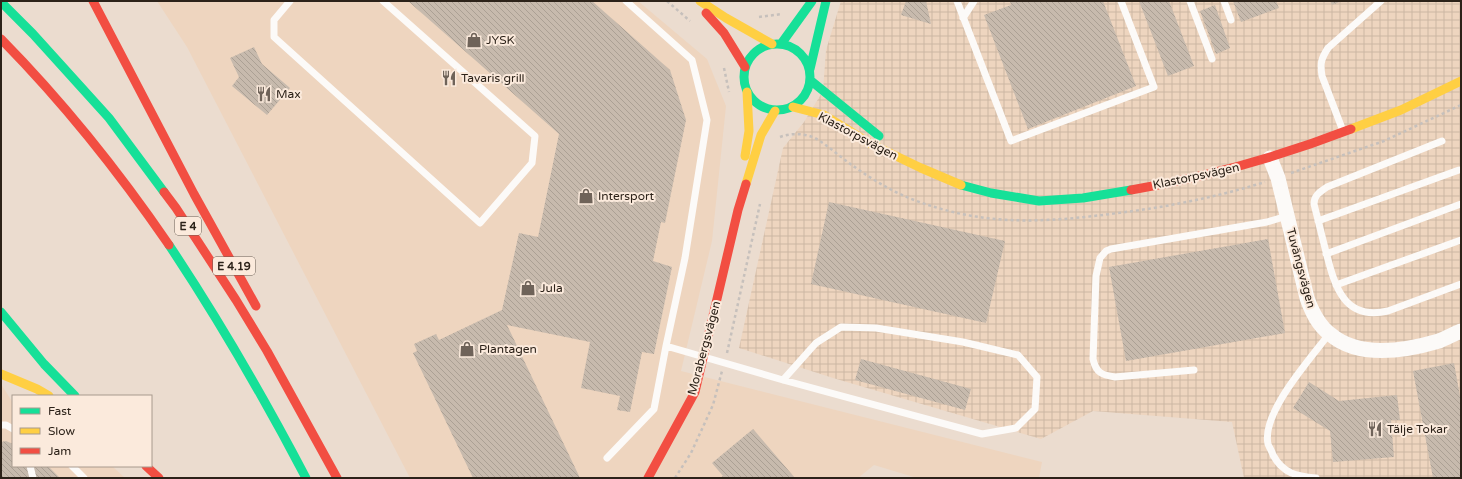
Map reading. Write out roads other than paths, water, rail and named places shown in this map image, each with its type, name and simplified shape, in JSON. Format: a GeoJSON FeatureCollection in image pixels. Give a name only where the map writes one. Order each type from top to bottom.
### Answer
{"type":"FeatureCollection","features":[{"type":"Feature","properties":{"kind":"main road","name":"E 4.19"},"geometry":{"type":"LineString","coordinates":[[93,1],[194,194],[260,314]]}},
{"type":"Feature","properties":{"kind":"main road"},"geometry":{"type":"LineString","coordinates":[[695,1],[724,34],[745,68]]}},
{"type":"Feature","properties":{"kind":"main road"},"geometry":{"type":"LineString","coordinates":[[700,1],[726,18],[777,44],[789,46],[797,50],[805,58],[810,69]]}},
{"type":"Feature","properties":{"kind":"main road"},"geometry":{"type":"LineString","coordinates":[[812,1],[777,44],[763,47],[755,52],[749,59],[745,68],[744,80],[750,97],[760,106],[775,111],[784,110],[793,107],[801,101],[808,92],[810,69],[826,1]]}},
{"type":"Feature","properties":{"kind":"main road","name":"E 4"},"geometry":{"type":"LineString","coordinates":[[1,2],[33,34],[109,118],[176,208],[236,300],[339,478]]}},
{"type":"Feature","properties":{"kind":"main road","name":"E 4"},"geometry":{"type":"LineString","coordinates":[[1,39],[79,126],[147,212],[210,307],[276,419],[306,478]]}},
{"type":"Feature","properties":{"kind":"main road","name":"Klastorpsvägen"},"geometry":{"type":"LineString","coordinates":[[810,80],[921,168]]}},
{"type":"Feature","properties":{"kind":"main road","name":"Klastorpsvägen"},"geometry":{"type":"LineString","coordinates":[[793,107],[824,115],[871,144],[957,184],[991,193],[1039,201],[1083,198],[1160,185],[1240,167],[1313,144],[1401,110],[1461,81]]}},
{"type":"Feature","properties":{"kind":"main road","name":"Morabergsvägen"},"geometry":{"type":"LineString","coordinates":[[738,210],[749,131],[747,92]]}},
{"type":"Feature","properties":{"kind":"main road","name":"Morabergsvägen"},"geometry":{"type":"LineString","coordinates":[[648,478],[695,392],[738,210],[761,135],[775,111]]}},
{"type":"Feature","properties":{"kind":"main road"},"geometry":{"type":"LineString","coordinates":[[1,312],[44,364],[74,395]]}},
{"type":"Feature","properties":{"kind":"main road"},"geometry":{"type":"LineString","coordinates":[[288,370],[339,478]]}},
{"type":"Feature","properties":{"kind":"main road"},"geometry":{"type":"LineString","coordinates":[[1,374],[37,389],[47,395]]}},
{"type":"Feature","properties":{"kind":"main road"},"geometry":{"type":"LineString","coordinates":[[147,467],[159,478]]}},
{"type":"Feature","properties":{"kind":"street","name":"Tuvängsvägen"},"geometry":{"type":"LineString","coordinates":[[1270,158],[1278,178],[1307,298],[1320,323],[1330,334],[1343,343],[1356,348],[1390,350],[1412,348],[1440,340],[1461,331]]}},
{"type":"Feature","properties":{"kind":"lane"},"geometry":{"type":"LineString","coordinates":[[290,1],[274,20],[274,37],[480,223],[532,164],[534,136],[383,1]]}},
{"type":"Feature","properties":{"kind":"lane"},"geometry":{"type":"LineString","coordinates":[[607,458],[654,409],[685,258],[706,120],[692,60],[626,1]]}},
{"type":"Feature","properties":{"kind":"lane"},"geometry":{"type":"LineString","coordinates":[[956,1],[1011,141],[1154,87],[1121,1]]}},
{"type":"Feature","properties":{"kind":"lane"},"geometry":{"type":"LineString","coordinates":[[963,18],[974,1]]}},
{"type":"Feature","properties":{"kind":"lane"},"geometry":{"type":"LineString","coordinates":[[1190,1],[1212,59]]}},
{"type":"Feature","properties":{"kind":"lane"},"geometry":{"type":"LineString","coordinates":[[1224,1],[1231,20]]}},
{"type":"Feature","properties":{"kind":"lane"},"geometry":{"type":"LineString","coordinates":[[1344,132],[1322,76],[1322,57],[1328,48],[1381,1]]}},
{"type":"Feature","properties":{"kind":"lane"},"geometry":{"type":"LineString","coordinates":[[1442,141],[1327,187],[1318,193],[1314,200],[1314,204],[1333,279],[1343,298],[1359,311],[1368,313],[1388,311],[1461,284]]}},
{"type":"Feature","properties":{"kind":"lane"},"geometry":{"type":"LineString","coordinates":[[1318,221],[1459,170]]}},
{"type":"Feature","properties":{"kind":"lane"},"geometry":{"type":"LineString","coordinates":[[1326,254],[1461,204]]}},
{"type":"Feature","properties":{"kind":"lane"},"geometry":{"type":"LineString","coordinates":[[1194,370],[1115,377],[1107,376],[1097,370],[1094,366],[1093,359],[1096,276],[1100,258],[1106,251],[1111,249],[1267,222],[1287,216]]}},
{"type":"Feature","properties":{"kind":"lane"},"geometry":{"type":"LineString","coordinates":[[1336,285],[1461,240]]}},
{"type":"Feature","properties":{"kind":"lane"},"geometry":{"type":"LineString","coordinates":[[666,346],[783,380],[982,434],[1016,428],[1035,409],[1037,377],[1018,355],[956,341],[876,328],[841,327],[816,343],[783,380]]}},
{"type":"Feature","properties":{"kind":"lane"},"geometry":{"type":"LineString","coordinates":[[1316,478],[1299,476],[1284,470],[1275,458],[1268,443],[1269,427],[1273,414],[1291,383],[1330,334]]}},
{"type":"Feature","properties":{"kind":"lane"},"geometry":{"type":"LineString","coordinates":[[1,425],[6,425],[12,428]]}},
{"type":"Feature","properties":{"kind":"lane"},"geometry":{"type":"LineString","coordinates":[[30,467],[33,478]]}},
{"type":"Feature","properties":{"kind":"lane"},"geometry":{"type":"LineString","coordinates":[[73,467],[84,478]]}},
{"type":"Feature","properties":{"kind":"place","name":"JYSK"},"geometry":{"type":"Point","coordinates":[474,40]}},
{"type":"Feature","properties":{"kind":"place","name":"Tavaris grill"},"geometry":{"type":"Point","coordinates":[449,78]}},
{"type":"Feature","properties":{"kind":"place","name":"Max"},"geometry":{"type":"Point","coordinates":[264,94]}},
{"type":"Feature","properties":{"kind":"place","name":"Intersport"},"geometry":{"type":"Point","coordinates":[586,196]}},
{"type":"Feature","properties":{"kind":"place","name":"Jula"},"geometry":{"type":"Point","coordinates":[528,288]}},
{"type":"Feature","properties":{"kind":"place","name":"Plantagen"},"geometry":{"type":"Point","coordinates":[467,349]}},
{"type":"Feature","properties":{"kind":"place","name":"Tälje Tokar"},"geometry":{"type":"Point","coordinates":[1375,429]}}]}
